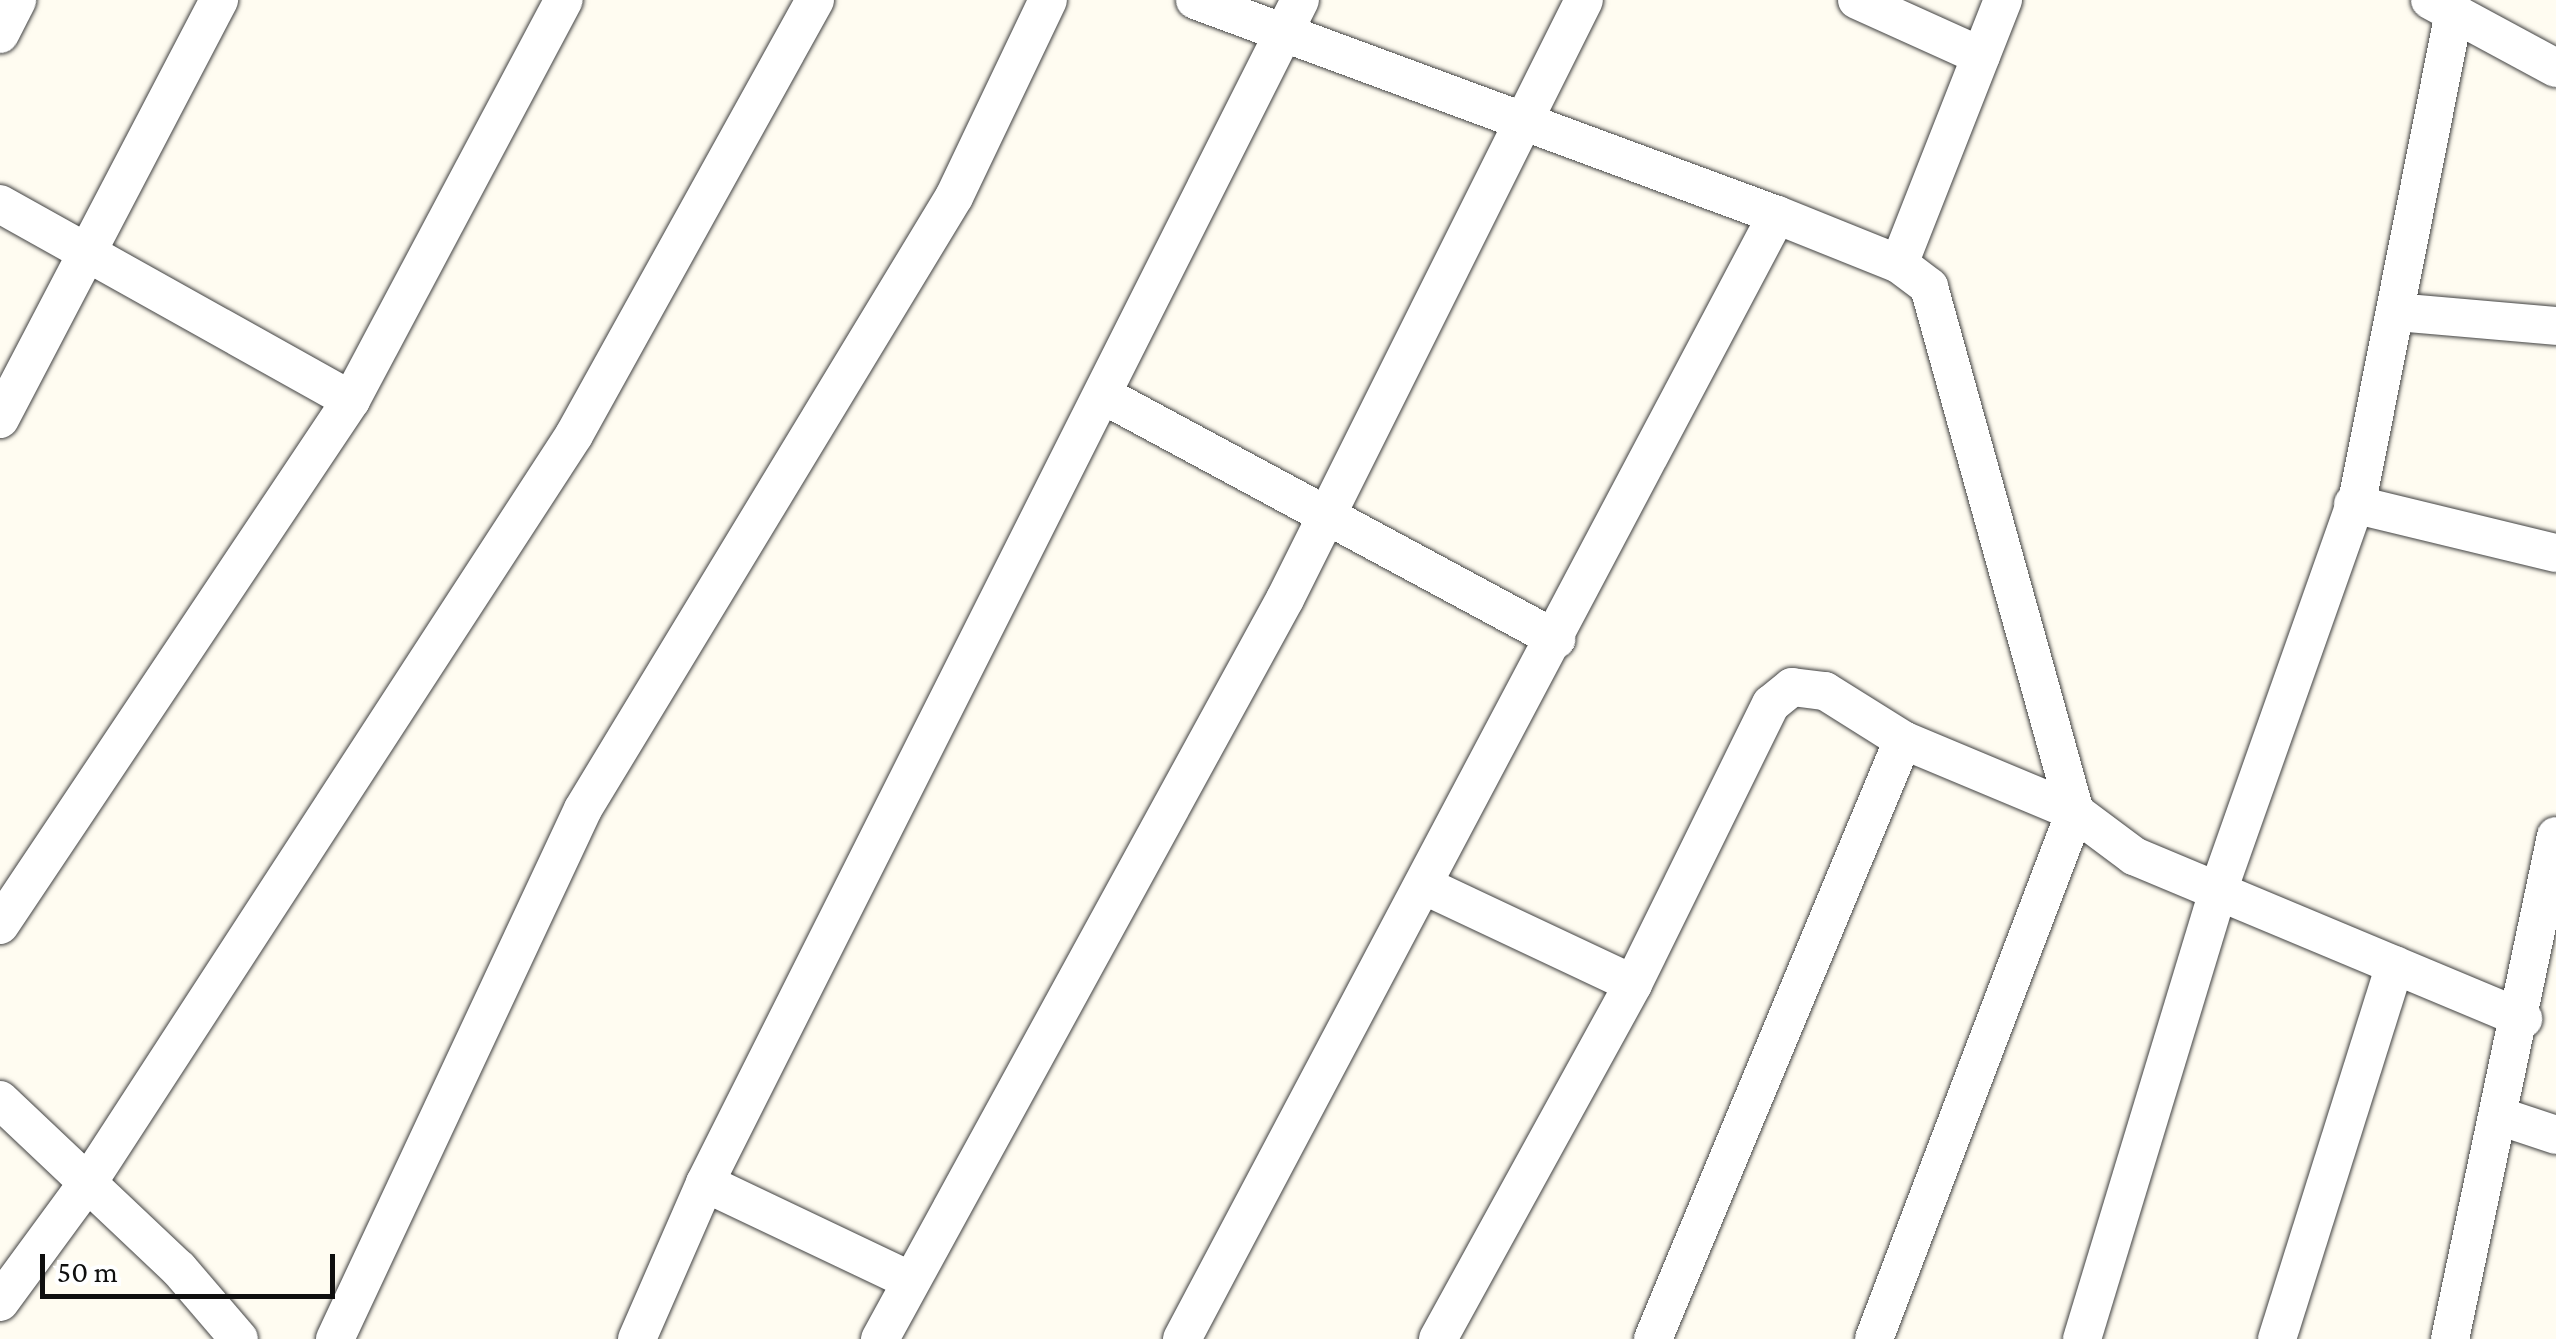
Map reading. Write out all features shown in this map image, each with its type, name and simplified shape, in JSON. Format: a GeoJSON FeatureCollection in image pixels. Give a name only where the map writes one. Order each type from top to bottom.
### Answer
{"type":"FeatureCollection","features":[{"type":"Feature","properties":{"kind":"street"},"geometry":{"type":"LineString","coordinates":[[0,34],[17,0]]}},
{"type":"Feature","properties":{"kind":"street"},"geometry":{"type":"LineString","coordinates":[[0,419],[88,258],[219,0]]}},
{"type":"Feature","properties":{"kind":"street"},"geometry":{"type":"LineString","coordinates":[[0,925],[351,400],[564,0]]}},
{"type":"Feature","properties":{"kind":"street"},"geometry":{"type":"LineString","coordinates":[[0,1302],[90,1181],[574,436],[815,0]]}},
{"type":"Feature","properties":{"kind":"street"},"geometry":{"type":"LineString","coordinates":[[335,1339],[584,809],[954,197],[1048,0]]}},
{"type":"Feature","properties":{"kind":"street"},"geometry":{"type":"LineString","coordinates":[[1195,0],[1526,118],[1776,215],[1900,264],[1928,287],[2074,812],[1874,1339]]}},
{"type":"Feature","properties":{"kind":"street"},"geometry":{"type":"LineString","coordinates":[[637,1339],[705,1184],[1300,0]]}},
{"type":"Feature","properties":{"kind":"street"},"geometry":{"type":"LineString","coordinates":[[880,1339],[1328,514],[1584,0]]}},
{"type":"Feature","properties":{"kind":"street"},"geometry":{"type":"LineString","coordinates":[[1857,0],[1981,56]]}},
{"type":"Feature","properties":{"kind":"street"},"geometry":{"type":"LineString","coordinates":[[1900,264],[2004,0]]}},
{"type":"Feature","properties":{"kind":"street"},"geometry":{"type":"LineString","coordinates":[[2082,1339],[2218,891],[2354,504],[2396,312],[2442,6],[2556,68]]}},
{"type":"Feature","properties":{"kind":"street"},"geometry":{"type":"LineString","coordinates":[[0,204],[88,258],[351,400]]}},
{"type":"Feature","properties":{"kind":"street"},"geometry":{"type":"LineString","coordinates":[[1182,1339],[1556,639],[1776,215]]}},
{"type":"Feature","properties":{"kind":"street"},"geometry":{"type":"LineString","coordinates":[[2396,312],[2556,326]]}},
{"type":"Feature","properties":{"kind":"street"},"geometry":{"type":"LineString","coordinates":[[1103,394],[1556,639]]}},
{"type":"Feature","properties":{"kind":"street"},"geometry":{"type":"LineString","coordinates":[[2354,504],[2556,554]]}},
{"type":"Feature","properties":{"kind":"street"},"geometry":{"type":"LineString","coordinates":[[1438,1339],[1633,984],[1771,704],[1792,687],[1825,691],[1903,740],[2074,812],[2134,856],[2523,1018]]}},
{"type":"Feature","properties":{"kind":"street"},"geometry":{"type":"LineString","coordinates":[[1653,1339],[1903,740]]}},
{"type":"Feature","properties":{"kind":"street"},"geometry":{"type":"LineString","coordinates":[[2450,1339],[2523,1018],[2556,836]]}},
{"type":"Feature","properties":{"kind":"street"},"geometry":{"type":"LineString","coordinates":[[1423,886],[1633,984]]}},
{"type":"Feature","properties":{"kind":"street"},"geometry":{"type":"LineString","coordinates":[[2278,1339],[2395,965]]}},
{"type":"Feature","properties":{"kind":"street"},"geometry":{"type":"LineString","coordinates":[[0,1100],[90,1181],[239,1339]]}},
{"type":"Feature","properties":{"kind":"street"},"geometry":{"type":"LineString","coordinates":[[2502,1117],[2556,1135]]}},
{"type":"Feature","properties":{"kind":"street"},"geometry":{"type":"LineString","coordinates":[[705,1184],[911,1281]]}}]}
